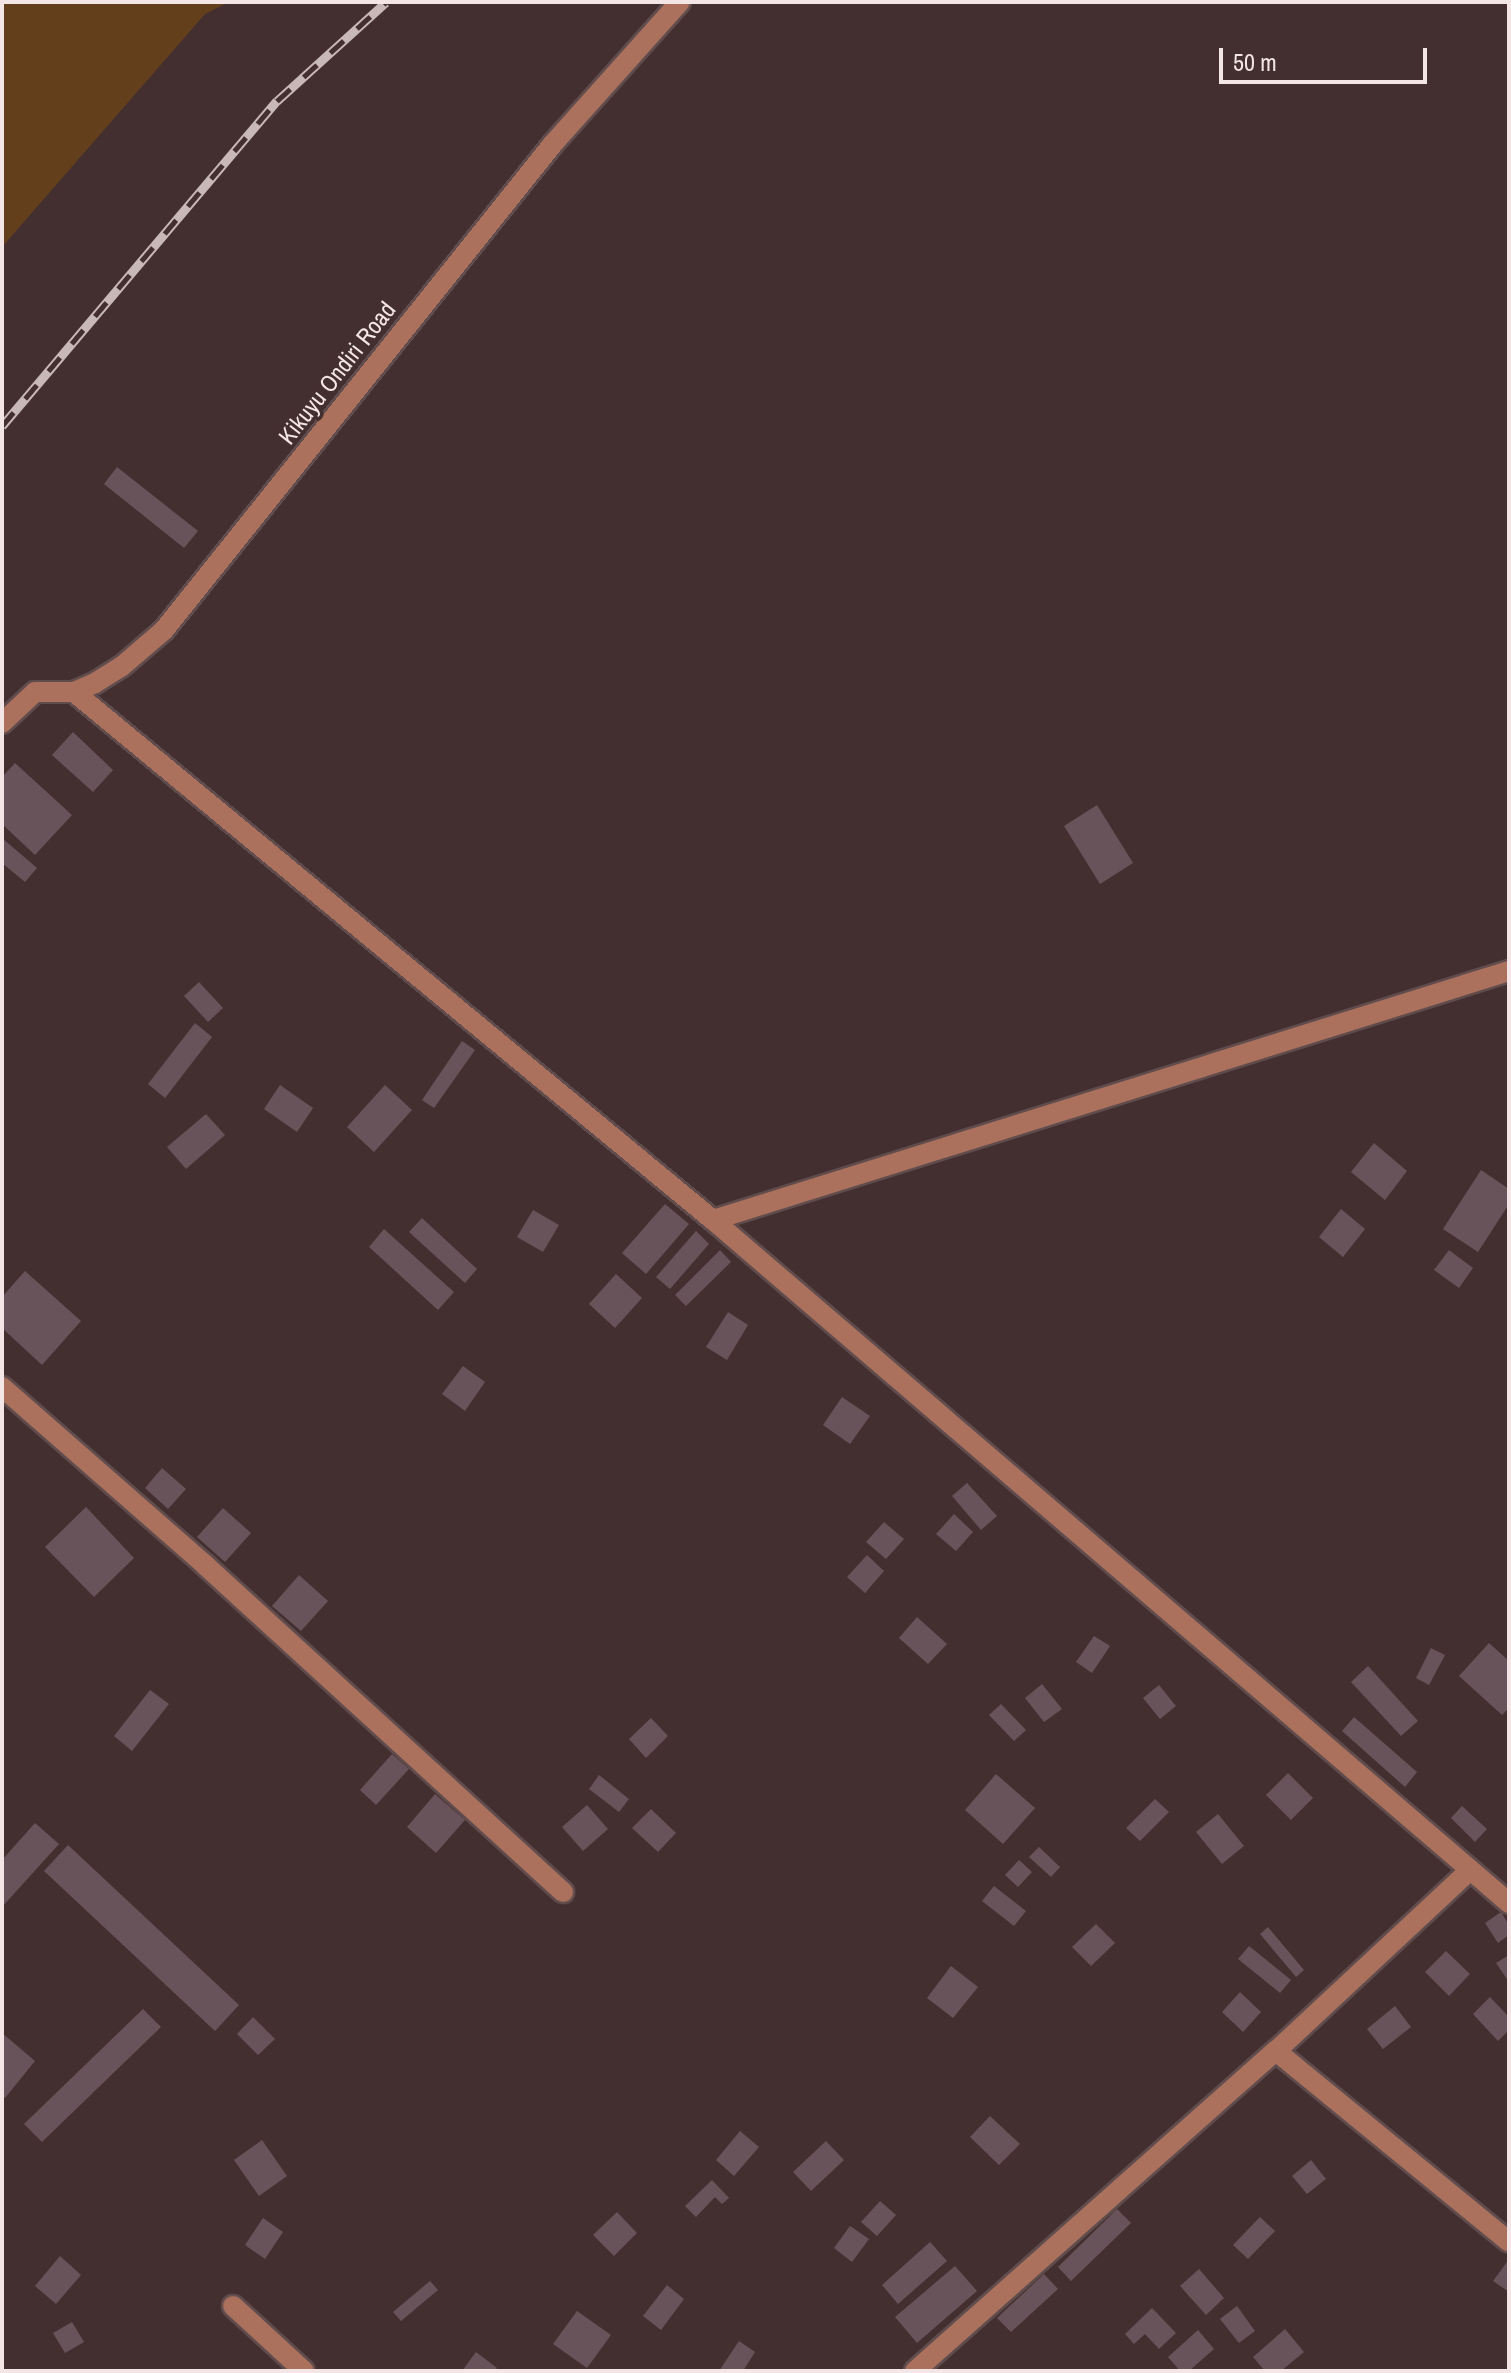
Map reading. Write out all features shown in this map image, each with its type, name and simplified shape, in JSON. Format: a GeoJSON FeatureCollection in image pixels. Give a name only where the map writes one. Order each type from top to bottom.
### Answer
{"type":"FeatureCollection","features":[{"type":"Feature","properties":{"kind":"street","name":"Kikuyu Ondiri Road"},"geometry":{"type":"LineString","coordinates":[[2,723],[35,692],[74,692],[121,667],[164,630],[552,145],[680,2]]}},
{"type":"Feature","properties":{"kind":"street"},"geometry":{"type":"LineString","coordinates":[[74,692],[713,1220],[1509,1903]]}},
{"type":"Feature","properties":{"kind":"street"},"geometry":{"type":"LineString","coordinates":[[713,1220],[1509,971]]}},
{"type":"Feature","properties":{"kind":"street"},"geometry":{"type":"LineString","coordinates":[[2,1387],[205,1565],[563,1892]]}},
{"type":"Feature","properties":{"kind":"street"},"geometry":{"type":"LineString","coordinates":[[915,2371],[1276,2051],[1470,1870]]}},
{"type":"Feature","properties":{"kind":"street"},"geometry":{"type":"LineString","coordinates":[[1276,2051],[1509,2242]]}},
{"type":"Feature","properties":{"kind":"street"},"geometry":{"type":"LineString","coordinates":[[233,2306],[304,2371]]}},
{"type":"Feature","properties":{"kind":"shaded area"},"geometry":{"type":"Polygon","coordinates":[[[2,2],[229,2],[205,14],[2,247],[2,2]]]}},
{"type":"Feature","properties":{"kind":"building"},"geometry":{"type":"Polygon","coordinates":[[[117,467],[198,531],[184,548],[104,484],[117,467]]]}},
{"type":"Feature","properties":{"kind":"building"},"geometry":{"type":"Polygon","coordinates":[[[73,732],[113,770],[93,792],[52,755],[73,732]]]}},
{"type":"Feature","properties":{"kind":"building"},"geometry":{"type":"Polygon","coordinates":[[[15,763],[72,815],[35,855],[2,824],[2,777],[15,763]]]}},
{"type":"Feature","properties":{"kind":"building"},"geometry":{"type":"Polygon","coordinates":[[[1097,805],[1133,863],[1100,884],[1064,826],[1097,805]]]}},
{"type":"Feature","properties":{"kind":"building"},"geometry":{"type":"Polygon","coordinates":[[[2,838],[37,868],[25,882],[2,863],[2,838]]]}},
{"type":"Feature","properties":{"kind":"building"},"geometry":{"type":"Polygon","coordinates":[[[199,982],[223,1008],[208,1022],[184,996],[199,982]]]}},
{"type":"Feature","properties":{"kind":"building"},"geometry":{"type":"Polygon","coordinates":[[[195,1023],[212,1037],[165,1098],[148,1084],[195,1023]]]}},
{"type":"Feature","properties":{"kind":"building"},"geometry":{"type":"Polygon","coordinates":[[[462,1041],[475,1050],[434,1108],[422,1100],[462,1041]]]}},
{"type":"Feature","properties":{"kind":"building"},"geometry":{"type":"Polygon","coordinates":[[[280,1085],[313,1108],[297,1132],[264,1109],[280,1085]]]}},
{"type":"Feature","properties":{"kind":"building"},"geometry":{"type":"Polygon","coordinates":[[[385,1085],[412,1110],[374,1152],[347,1127],[385,1085]]]}},
{"type":"Feature","properties":{"kind":"building"},"geometry":{"type":"Polygon","coordinates":[[[206,1114],[225,1135],[186,1169],[167,1147],[206,1114]]]}},
{"type":"Feature","properties":{"kind":"building"},"geometry":{"type":"Polygon","coordinates":[[[1374,1143],[1407,1171],[1385,1200],[1351,1172],[1374,1143]]]}},
{"type":"Feature","properties":{"kind":"building"},"geometry":{"type":"Polygon","coordinates":[[[1481,1170],[1509,1189],[1509,1204],[1478,1252],[1443,1229],[1481,1170]]]}},
{"type":"Feature","properties":{"kind":"building"},"geometry":{"type":"Polygon","coordinates":[[[665,1204],[689,1224],[646,1274],[622,1253],[665,1204]]]}},
{"type":"Feature","properties":{"kind":"building"},"geometry":{"type":"Polygon","coordinates":[[[1341,1209],[1365,1229],[1343,1257],[1319,1237],[1341,1209]]]}},
{"type":"Feature","properties":{"kind":"building"},"geometry":{"type":"Polygon","coordinates":[[[533,1210],[559,1225],[543,1252],[517,1237],[533,1210]]]}},
{"type":"Feature","properties":{"kind":"building"},"geometry":{"type":"Polygon","coordinates":[[[422,1218],[477,1269],[465,1283],[409,1232],[422,1218]]]}},
{"type":"Feature","properties":{"kind":"building"},"geometry":{"type":"Polygon","coordinates":[[[384,1229],[454,1292],[438,1310],[369,1247],[384,1229]]]}},
{"type":"Feature","properties":{"kind":"building"},"geometry":{"type":"Polygon","coordinates":[[[696,1231],[709,1244],[670,1289],[656,1277],[696,1231]]]}},
{"type":"Feature","properties":{"kind":"building"},"geometry":{"type":"Polygon","coordinates":[[[720,1250],[731,1262],[686,1306],[675,1295],[720,1250]]]}},
{"type":"Feature","properties":{"kind":"building"},"geometry":{"type":"Polygon","coordinates":[[[1449,1250],[1473,1268],[1459,1288],[1434,1270],[1449,1250]]]}},
{"type":"Feature","properties":{"kind":"building"},"geometry":{"type":"Polygon","coordinates":[[[25,1271],[81,1321],[42,1365],[2,1328],[2,1297],[25,1271]]]}},
{"type":"Feature","properties":{"kind":"building"},"geometry":{"type":"Polygon","coordinates":[[[616,1274],[642,1298],[615,1328],[589,1304],[616,1274]]]}},
{"type":"Feature","properties":{"kind":"building"},"geometry":{"type":"Polygon","coordinates":[[[728,1312],[748,1325],[727,1360],[706,1347],[728,1312]]]}},
{"type":"Feature","properties":{"kind":"building"},"geometry":{"type":"Polygon","coordinates":[[[463,1366],[485,1382],[465,1411],[442,1394],[463,1366]]]}},
{"type":"Feature","properties":{"kind":"building"},"geometry":{"type":"Polygon","coordinates":[[[842,1397],[870,1416],[850,1444],[823,1425],[842,1397]]]}},
{"type":"Feature","properties":{"kind":"building"},"geometry":{"type":"Polygon","coordinates":[[[162,1468],[186,1489],[168,1509],[145,1488],[162,1468]]]}},
{"type":"Feature","properties":{"kind":"building"},"geometry":{"type":"Polygon","coordinates":[[[967,1483],[997,1516],[981,1530],[952,1496],[967,1483]]]}},
{"type":"Feature","properties":{"kind":"building"},"geometry":{"type":"Polygon","coordinates":[[[86,1507],[134,1558],[94,1597],[45,1547],[86,1507]]]}},
{"type":"Feature","properties":{"kind":"building"},"geometry":{"type":"Polygon","coordinates":[[[223,1508],[251,1533],[225,1562],[197,1537],[223,1508]]]}},
{"type":"Feature","properties":{"kind":"building"},"geometry":{"type":"Polygon","coordinates":[[[954,1514],[973,1532],[956,1551],[936,1534],[954,1514]]]}},
{"type":"Feature","properties":{"kind":"building"},"geometry":{"type":"Polygon","coordinates":[[[884,1522],[904,1539],[886,1559],[866,1542],[884,1522]]]}},
{"type":"Feature","properties":{"kind":"building"},"geometry":{"type":"Polygon","coordinates":[[[867,1555],[884,1571],[865,1593],[847,1577],[867,1555]]]}},
{"type":"Feature","properties":{"kind":"building"},"geometry":{"type":"Polygon","coordinates":[[[299,1575],[328,1601],[301,1631],[272,1606],[299,1575]]]}},
{"type":"Feature","properties":{"kind":"building"},"geometry":{"type":"Polygon","coordinates":[[[917,1617],[947,1644],[928,1664],[899,1638],[917,1617]]]}},
{"type":"Feature","properties":{"kind":"building"},"geometry":{"type":"Polygon","coordinates":[[[1094,1636],[1110,1646],[1092,1673],[1076,1662],[1094,1636]]]}},
{"type":"Feature","properties":{"kind":"building"},"geometry":{"type":"Polygon","coordinates":[[[1489,1643],[1509,1661],[1509,1708],[1502,1715],[1459,1676],[1489,1643]]]}},
{"type":"Feature","properties":{"kind":"building"},"geometry":{"type":"Polygon","coordinates":[[[1431,1648],[1445,1655],[1429,1685],[1416,1678],[1431,1648]]]}},
{"type":"Feature","properties":{"kind":"building"},"geometry":{"type":"Polygon","coordinates":[[[1368,1666],[1418,1721],[1401,1736],[1351,1682],[1368,1666]]]}},
{"type":"Feature","properties":{"kind":"building"},"geometry":{"type":"Polygon","coordinates":[[[1042,1684],[1062,1709],[1044,1722],[1025,1698],[1042,1684]]]}},
{"type":"Feature","properties":{"kind":"building"},"geometry":{"type":"Polygon","coordinates":[[[1159,1685],[1176,1706],[1160,1719],[1143,1698],[1159,1685]]]}},
{"type":"Feature","properties":{"kind":"building"},"geometry":{"type":"Polygon","coordinates":[[[150,1690],[169,1704],[132,1751],[114,1736],[150,1690]]]}},
{"type":"Feature","properties":{"kind":"building"},"geometry":{"type":"Polygon","coordinates":[[[1001,1704],[1026,1730],[1014,1741],[989,1715],[1001,1704]]]}},
{"type":"Feature","properties":{"kind":"building"},"geometry":{"type":"Polygon","coordinates":[[[1354,1717],[1417,1772],[1405,1787],[1342,1731],[1354,1717]]]}},
{"type":"Feature","properties":{"kind":"building"},"geometry":{"type":"Polygon","coordinates":[[[651,1718],[668,1736],[646,1758],[629,1739],[651,1718]]]}},
{"type":"Feature","properties":{"kind":"building"},"geometry":{"type":"Polygon","coordinates":[[[392,1754],[409,1769],[376,1805],[360,1790],[392,1754]]]}},
{"type":"Feature","properties":{"kind":"building"},"geometry":{"type":"Polygon","coordinates":[[[1288,1773],[1313,1798],[1291,1820],[1266,1795],[1288,1773]]]}},
{"type":"Feature","properties":{"kind":"building"},"geometry":{"type":"Polygon","coordinates":[[[996,1774],[1035,1808],[1003,1844],[965,1810],[996,1774]]]}},
{"type":"Feature","properties":{"kind":"building"},"geometry":{"type":"Polygon","coordinates":[[[599,1775],[629,1799],[619,1812],[589,1789],[599,1775]]]}},
{"type":"Feature","properties":{"kind":"building"},"geometry":{"type":"Polygon","coordinates":[[[435,1794],[465,1820],[436,1853],[407,1827],[435,1794]]]}},
{"type":"Feature","properties":{"kind":"building"},"geometry":{"type":"Polygon","coordinates":[[[1155,1799],[1169,1812],[1140,1841],[1126,1828],[1155,1799]]]}},
{"type":"Feature","properties":{"kind":"building"},"geometry":{"type":"Polygon","coordinates":[[[587,1805],[608,1829],[583,1851],[562,1827],[587,1805]]]}},
{"type":"Feature","properties":{"kind":"building"},"geometry":{"type":"Polygon","coordinates":[[[1462,1806],[1487,1829],[1475,1842],[1451,1818],[1462,1806]]]}},
{"type":"Feature","properties":{"kind":"building"},"geometry":{"type":"Polygon","coordinates":[[[651,1809],[676,1833],[658,1852],[632,1828],[651,1809]]]}},
{"type":"Feature","properties":{"kind":"building"},"geometry":{"type":"Polygon","coordinates":[[[1218,1814],[1244,1846],[1222,1864],[1196,1832],[1218,1814]]]}},
{"type":"Feature","properties":{"kind":"building"},"geometry":{"type":"Polygon","coordinates":[[[35,1823],[59,1844],[2,1907],[2,1860],[35,1823]]]}},
{"type":"Feature","properties":{"kind":"building"},"geometry":{"type":"Polygon","coordinates":[[[68,1845],[239,2005],[215,2031],[44,1871],[68,1845]]]}},
{"type":"Feature","properties":{"kind":"building"},"geometry":{"type":"Polygon","coordinates":[[[1039,1847],[1060,1867],[1051,1877],[1029,1857],[1039,1847]]]}},
{"type":"Feature","properties":{"kind":"building"},"geometry":{"type":"Polygon","coordinates":[[[1019,1860],[1032,1872],[1018,1887],[1005,1875],[1019,1860]]]}},
{"type":"Feature","properties":{"kind":"building"},"geometry":{"type":"Polygon","coordinates":[[[994,1886],[1026,1911],[1014,1926],[982,1901],[994,1886]]]}},
{"type":"Feature","properties":{"kind":"building"},"geometry":{"type":"Polygon","coordinates":[[[1501,1912],[1509,1925],[1509,1935],[1498,1943],[1485,1923],[1501,1912]]]}},
{"type":"Feature","properties":{"kind":"building"},"geometry":{"type":"Polygon","coordinates":[[[1096,1924],[1115,1943],[1091,1966],[1072,1947],[1096,1924]]]}},
{"type":"Feature","properties":{"kind":"building"},"geometry":{"type":"Polygon","coordinates":[[[1268,1927],[1304,1970],[1296,1977],[1260,1934],[1268,1927]]]}},
{"type":"Feature","properties":{"kind":"building"},"geometry":{"type":"Polygon","coordinates":[[[1249,1946],[1291,1980],[1280,1993],[1238,1959],[1249,1946]]]}},
{"type":"Feature","properties":{"kind":"building"},"geometry":{"type":"Polygon","coordinates":[[[1446,1951],[1470,1974],[1449,1996],[1425,1972],[1446,1951]]]}},
{"type":"Feature","properties":{"kind":"building"},"geometry":{"type":"Polygon","coordinates":[[[1509,1955],[1509,1982],[1496,1963],[1509,1955]]]}},
{"type":"Feature","properties":{"kind":"building"},"geometry":{"type":"Polygon","coordinates":[[[951,1966],[978,1987],[953,2018],[927,1998],[951,1966]]]}},
{"type":"Feature","properties":{"kind":"building"},"geometry":{"type":"Polygon","coordinates":[[[1240,1992],[1261,2012],[1243,2032],[1222,2012],[1240,1992]]]}},
{"type":"Feature","properties":{"kind":"building"},"geometry":{"type":"Polygon","coordinates":[[[1490,1997],[1509,2017],[1509,2030],[1498,2041],[1473,2014],[1490,1997]]]}},
{"type":"Feature","properties":{"kind":"building"},"geometry":{"type":"Polygon","coordinates":[[[1395,2006],[1411,2027],[1383,2049],[1367,2029],[1395,2006]]]}},
{"type":"Feature","properties":{"kind":"building"},"geometry":{"type":"Polygon","coordinates":[[[143,2009],[161,2027],[42,2142],[24,2124],[143,2009]]]}},
{"type":"Feature","properties":{"kind":"building"},"geometry":{"type":"Polygon","coordinates":[[[253,2017],[275,2039],[258,2055],[237,2034],[253,2017]]]}},
{"type":"Feature","properties":{"kind":"building"},"geometry":{"type":"Polygon","coordinates":[[[2,2033],[35,2061],[5,2098],[2,2096],[2,2033]]]}},
{"type":"Feature","properties":{"kind":"building"},"geometry":{"type":"Polygon","coordinates":[[[990,2116],[1020,2144],[999,2165],[970,2137],[990,2116]]]}},
{"type":"Feature","properties":{"kind":"building"},"geometry":{"type":"Polygon","coordinates":[[[740,2131],[759,2147],[734,2176],[716,2160],[740,2131]]]}},
{"type":"Feature","properties":{"kind":"building"},"geometry":{"type":"Polygon","coordinates":[[[262,2140],[287,2176],[259,2196],[234,2160],[262,2140]]]}},
{"type":"Feature","properties":{"kind":"building"},"geometry":{"type":"Polygon","coordinates":[[[826,2141],[844,2160],[811,2191],[793,2172],[826,2141]]]}},
{"type":"Feature","properties":{"kind":"building"},"geometry":{"type":"Polygon","coordinates":[[[1311,2160],[1326,2179],[1307,2194],[1292,2176],[1311,2160]]]}},
{"type":"Feature","properties":{"kind":"building"},"geometry":{"type":"Polygon","coordinates":[[[712,2180],[729,2198],[722,2204],[715,2197],[696,2217],[685,2206],[712,2180]]]}},
{"type":"Feature","properties":{"kind":"building"},"geometry":{"type":"Polygon","coordinates":[[[880,2201],[896,2215],[877,2236],[861,2222],[880,2201]]]}},
{"type":"Feature","properties":{"kind":"building"},"geometry":{"type":"Polygon","coordinates":[[[1117,2209],[1131,2223],[1071,2281],[1058,2267],[1117,2209]]]}},
{"type":"Feature","properties":{"kind":"building"},"geometry":{"type":"Polygon","coordinates":[[[617,2212],[637,2233],[614,2256],[593,2235],[617,2212]]]}},
{"type":"Feature","properties":{"kind":"building"},"geometry":{"type":"Polygon","coordinates":[[[1260,2217],[1275,2231],[1248,2259],[1233,2245],[1260,2217]]]}},
{"type":"Feature","properties":{"kind":"building"},"geometry":{"type":"Polygon","coordinates":[[[263,2218],[283,2232],[265,2259],[245,2245],[263,2218]]]}},
{"type":"Feature","properties":{"kind":"building"},"geometry":{"type":"Polygon","coordinates":[[[850,2226],[869,2239],[852,2262],[834,2248],[850,2226]]]}},
{"type":"Feature","properties":{"kind":"building"},"geometry":{"type":"Polygon","coordinates":[[[930,2242],[947,2261],[898,2304],[882,2285],[930,2242]]]}},
{"type":"Feature","properties":{"kind":"building"},"geometry":{"type":"Polygon","coordinates":[[[60,2256],[81,2275],[56,2304],[35,2286],[60,2256]]]}},
{"type":"Feature","properties":{"kind":"building"},"geometry":{"type":"Polygon","coordinates":[[[1509,2263],[1509,2292],[1493,2281],[1509,2263]]]}},
{"type":"Feature","properties":{"kind":"building"},"geometry":{"type":"Polygon","coordinates":[[[955,2266],[977,2291],[917,2343],[895,2317],[955,2266]]]}},
{"type":"Feature","properties":{"kind":"building"},"geometry":{"type":"Polygon","coordinates":[[[1199,2269],[1224,2298],[1206,2315],[1180,2286],[1199,2269]]]}},
{"type":"Feature","properties":{"kind":"building"},"geometry":{"type":"Polygon","coordinates":[[[1044,2274],[1058,2289],[1011,2332],[997,2318],[1044,2274]]]}},
{"type":"Feature","properties":{"kind":"building"},"geometry":{"type":"Polygon","coordinates":[[[430,2281],[438,2290],[401,2321],[393,2312],[430,2281]]]}},
{"type":"Feature","properties":{"kind":"building"},"geometry":{"type":"Polygon","coordinates":[[[667,2285],[684,2299],[661,2330],[643,2316],[667,2285]]]}},
{"type":"Feature","properties":{"kind":"building"},"geometry":{"type":"Polygon","coordinates":[[[1237,2306],[1255,2331],[1239,2343],[1220,2319],[1237,2306]]]}},
{"type":"Feature","properties":{"kind":"building"},"geometry":{"type":"Polygon","coordinates":[[[1152,2308],[1176,2333],[1159,2349],[1145,2334],[1134,2344],[1125,2334],[1152,2308]]]}},
{"type":"Feature","properties":{"kind":"building"},"geometry":{"type":"Polygon","coordinates":[[[577,2311],[611,2335],[587,2368],[553,2344],[577,2311]]]}},
{"type":"Feature","properties":{"kind":"building"},"geometry":{"type":"Polygon","coordinates":[[[72,2322],[84,2342],[65,2353],[53,2333],[72,2322]]]}},
{"type":"Feature","properties":{"kind":"building"},"geometry":{"type":"Polygon","coordinates":[[[1285,2329],[1304,2352],[1281,2371],[1265,2371],[1253,2357],[1285,2329]]]}},
{"type":"Feature","properties":{"kind":"building"},"geometry":{"type":"Polygon","coordinates":[[[1198,2330],[1214,2349],[1189,2371],[1180,2371],[1168,2357],[1198,2330]]]}},
{"type":"Feature","properties":{"kind":"building"},"geometry":{"type":"Polygon","coordinates":[[[739,2341],[755,2352],[743,2371],[719,2371],[739,2341]]]}},
{"type":"Feature","properties":{"kind":"building"},"geometry":{"type":"Polygon","coordinates":[[[476,2352],[497,2368],[494,2371],[462,2371],[476,2352]]]}},
{"type":"Feature","properties":{"kind":"railway"},"geometry":{"type":"LineString","coordinates":[[2,426],[277,101],[386,2]]}}]}
